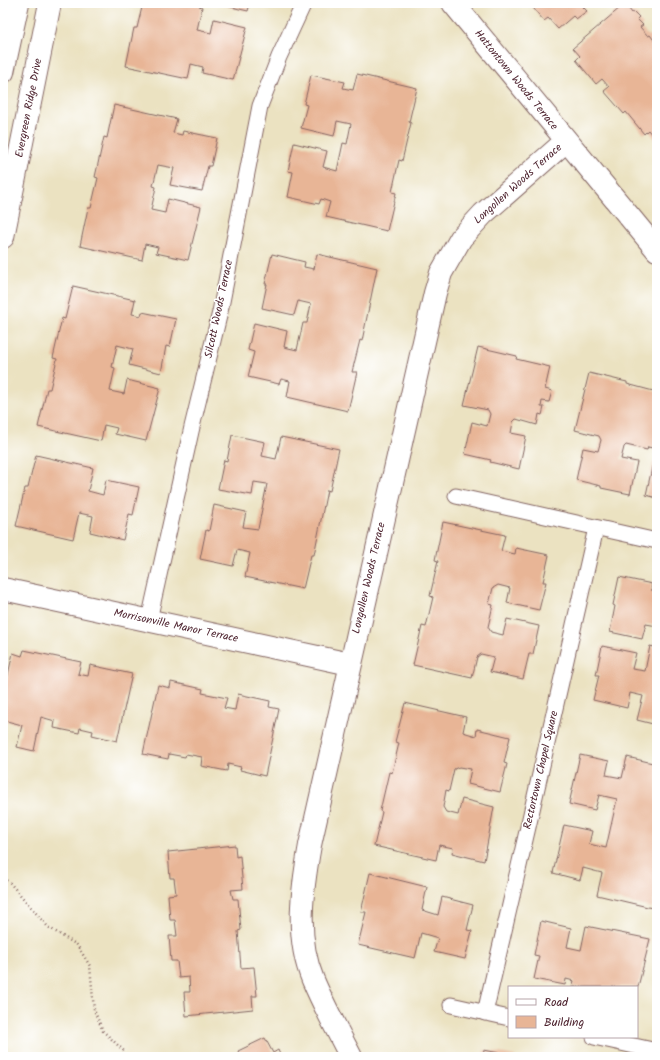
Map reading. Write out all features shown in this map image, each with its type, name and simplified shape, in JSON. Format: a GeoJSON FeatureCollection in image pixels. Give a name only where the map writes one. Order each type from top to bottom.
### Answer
{"type":"FeatureCollection","features":[{"type":"Feature","properties":{"kind":"street"},"geometry":{"type":"LineString","coordinates":[[3,72],[18,3]]}},
{"type":"Feature","properties":{"kind":"street","name":"Evergreen Ridge Drive"},"geometry":{"type":"LineString","coordinates":[[3,236],[50,3]]}},
{"type":"Feature","properties":{"kind":"street","name":"Hattontown Woods Terrace"},"geometry":{"type":"LineString","coordinates":[[453,3],[657,250]]}},
{"type":"Feature","properties":{"kind":"street","name":"Longollen Woods Terrace"},"geometry":{"type":"LineString","coordinates":[[351,1057],[313,980],[306,958],[302,937],[301,917],[304,878],[350,664],[435,293],[441,273],[461,238],[483,214],[566,141]]}},
{"type":"Feature","properties":{"kind":"street","name":"Morrisonville Manor Terrace"},"geometry":{"type":"LineString","coordinates":[[3,589],[350,664]]}},
{"type":"Feature","properties":{"kind":"lane","name":"Silcott Woods Terrace"},"geometry":{"type":"LineString","coordinates":[[149,620],[192,427],[220,312],[260,106],[278,57],[304,3]]}},
{"type":"Feature","properties":{"kind":"lane"},"geometry":{"type":"LineString","coordinates":[[456,496],[657,541]]}},
{"type":"Feature","properties":{"kind":"lane","name":"Rectortown Chapel Square"},"geometry":{"type":"LineString","coordinates":[[485,1013],[532,814],[596,528]]}},
{"type":"Feature","properties":{"kind":"lane"},"geometry":{"type":"LineString","coordinates":[[451,1005],[508,1018]]}},
{"type":"Feature","properties":{"kind":"lane"},"geometry":{"type":"LineString","coordinates":[[598,1038],[657,1051]]}},
{"type":"Feature","properties":{"kind":"path"},"geometry":{"type":"LineString","coordinates":[[3,878],[10,883],[48,926],[77,945],[90,966],[94,1010],[102,1031],[123,1050],[127,1057]]}},
{"type":"Feature","properties":{"kind":"building"},"geometry":{"type":"Polygon","coordinates":[[[143,3],[200,3],[199,6],[202,7],[197,30],[211,33],[214,19],[247,27],[233,80],[202,73],[203,67],[191,64],[188,79],[126,66],[134,28],[137,28],[143,3]]]}},
{"type":"Feature","properties":{"kind":"building"},"geometry":{"type":"Polygon","coordinates":[[[214,3],[250,3],[248,11],[214,3]]]}},
{"type":"Feature","properties":{"kind":"building"},"geometry":{"type":"Polygon","coordinates":[[[529,3],[588,3],[583,7],[587,11],[576,19],[573,16],[558,29],[548,18],[544,21],[529,3]]]}},
{"type":"Feature","properties":{"kind":"building"},"geometry":{"type":"Polygon","coordinates":[[[626,5],[632,13],[634,12],[639,17],[637,19],[643,25],[640,27],[648,36],[650,35],[657,44],[657,141],[648,130],[644,134],[626,112],[624,114],[604,91],[609,87],[602,79],[596,84],[576,60],[580,56],[573,48],[621,7],[622,8],[626,5]]]}},
{"type":"Feature","properties":{"kind":"building"},"geometry":{"type":"Polygon","coordinates":[[[357,74],[417,88],[402,161],[399,160],[392,192],[396,193],[387,231],[326,217],[330,202],[321,199],[319,204],[288,197],[293,172],[288,171],[294,143],[327,151],[323,167],[337,171],[343,143],[347,144],[351,124],[337,121],[334,136],[301,128],[307,105],[304,104],[311,75],[345,82],[343,88],[353,90],[357,74]]]}},
{"type":"Feature","properties":{"kind":"building"},"geometry":{"type":"Polygon","coordinates":[[[114,105],[177,119],[173,133],[182,135],[183,131],[217,138],[211,166],[208,166],[202,191],[170,185],[174,168],[158,165],[153,186],[156,187],[151,210],[165,213],[168,199],[201,207],[188,260],[156,253],[158,247],[145,244],[142,260],[80,246],[88,208],[91,208],[98,178],[95,177],[104,137],[107,138],[114,105]]]}},
{"type":"Feature","properties":{"kind":"building"},"geometry":{"type":"Polygon","coordinates":[[[272,254],[305,262],[304,267],[314,269],[317,254],[377,268],[362,341],[360,340],[352,372],[357,372],[348,411],[287,397],[290,381],[281,379],[279,384],[248,377],[254,352],[248,350],[254,323],[287,331],[284,347],[297,350],[303,323],[307,323],[311,304],[298,301],[294,315],[262,308],[267,284],[265,284],[272,254]]]}},
{"type":"Feature","properties":{"kind":"building"},"geometry":{"type":"Polygon","coordinates":[[[73,286],[135,300],[132,314],[141,316],[142,312],[176,319],[170,347],[166,346],[161,373],[129,365],[133,349],[117,345],[112,367],[115,368],[110,391],[124,394],[127,380],[160,388],[146,441],[115,434],[117,428],[104,425],[101,441],[38,427],[47,389],[50,389],[57,359],[53,358],[62,318],[65,319],[73,286]]]}},
{"type":"Feature","properties":{"kind":"building"},"geometry":{"type":"Polygon","coordinates":[[[478,347],[517,356],[516,359],[550,367],[545,389],[552,391],[549,402],[542,401],[541,407],[544,407],[542,415],[539,414],[537,425],[516,419],[513,422],[511,433],[526,436],[519,469],[465,454],[472,422],[487,426],[490,414],[488,410],[464,405],[478,347]]]}},
{"type":"Feature","properties":{"kind":"building"},"geometry":{"type":"Polygon","coordinates":[[[589,373],[627,382],[627,384],[657,392],[657,449],[648,447],[647,450],[626,445],[624,447],[621,459],[637,462],[630,494],[601,488],[601,486],[576,480],[583,448],[598,451],[601,440],[599,436],[575,430],[589,373]]]}},
{"type":"Feature","properties":{"kind":"building"},"geometry":{"type":"Polygon","coordinates":[[[232,435],[265,442],[262,456],[276,459],[281,437],[339,449],[330,491],[327,490],[314,555],[311,555],[303,589],[245,577],[250,553],[237,550],[233,566],[200,559],[206,530],[209,531],[214,505],[246,512],[243,527],[258,529],[267,484],[254,482],[252,495],[218,489],[224,460],[227,461],[232,435]]]}},
{"type":"Feature","properties":{"kind":"building"},"geometry":{"type":"Polygon","coordinates":[[[36,455],[93,468],[88,491],[103,495],[106,480],[139,487],[133,515],[129,514],[123,540],[90,532],[93,516],[79,513],[73,539],[16,526],[25,488],[28,488],[36,455]]]}},
{"type":"Feature","properties":{"kind":"building"},"geometry":{"type":"Polygon","coordinates":[[[653,463],[657,464],[657,498],[646,495],[653,463]]]}},
{"type":"Feature","properties":{"kind":"building"},"geometry":{"type":"Polygon","coordinates":[[[443,522],[505,535],[501,551],[515,554],[516,548],[549,555],[543,582],[546,582],[539,610],[507,603],[510,588],[498,585],[493,588],[489,604],[493,605],[488,627],[491,632],[503,635],[507,619],[539,626],[533,654],[529,654],[523,679],[490,672],[494,657],[481,654],[477,657],[472,678],[413,665],[422,626],[426,627],[433,597],[430,596],[438,561],[435,560],[443,522]]]}},
{"type":"Feature","properties":{"kind":"building"},"geometry":{"type":"Polygon","coordinates":[[[619,577],[652,584],[651,590],[657,591],[657,626],[646,624],[642,639],[610,632],[615,606],[613,605],[619,577]]]}},
{"type":"Feature","properties":{"kind":"building"},"geometry":{"type":"Polygon","coordinates":[[[656,635],[657,725],[637,720],[643,696],[630,693],[627,708],[593,700],[599,675],[596,675],[602,646],[636,653],[632,669],[645,671],[650,646],[654,647],[656,635]]]}},
{"type":"Feature","properties":{"kind":"building"},"geometry":{"type":"Polygon","coordinates":[[[24,650],[81,662],[78,674],[88,676],[90,665],[132,674],[117,741],[92,735],[93,731],[80,728],[79,733],[54,728],[55,721],[41,717],[34,751],[17,747],[22,725],[3,720],[3,696],[13,653],[22,656],[24,650]]]}},
{"type":"Feature","properties":{"kind":"building"},"geometry":{"type":"Polygon","coordinates":[[[171,682],[203,689],[202,693],[227,698],[224,708],[235,710],[238,694],[270,701],[269,707],[279,709],[265,776],[240,770],[241,767],[228,764],[227,771],[201,766],[202,757],[186,754],[185,757],[169,754],[168,759],[143,754],[158,685],[170,688],[171,682]]]}},
{"type":"Feature","properties":{"kind":"building"},"geometry":{"type":"Polygon","coordinates":[[[405,703],[466,717],[463,732],[476,736],[477,729],[510,737],[504,763],[507,764],[500,792],[468,784],[471,769],[459,767],[454,769],[449,791],[446,790],[443,807],[446,812],[458,815],[462,799],[494,807],[484,861],[452,853],[453,848],[439,845],[436,860],[374,846],[389,772],[392,773],[399,743],[395,742],[405,703]]]}},
{"type":"Feature","properties":{"kind":"building"},"geometry":{"type":"Polygon","coordinates":[[[580,755],[609,761],[606,775],[622,778],[627,757],[657,764],[657,885],[652,908],[597,895],[602,873],[583,868],[580,880],[553,873],[564,825],[592,831],[589,844],[606,848],[617,799],[599,795],[595,810],[569,804],[580,755]]]}},
{"type":"Feature","properties":{"kind":"building"},"geometry":{"type":"Polygon","coordinates":[[[235,845],[236,857],[240,856],[243,889],[231,890],[233,899],[238,899],[241,930],[238,931],[241,968],[254,967],[257,996],[252,996],[253,1009],[186,1016],[184,992],[190,992],[189,977],[179,978],[177,961],[171,961],[169,936],[177,936],[175,920],[170,920],[168,895],[176,894],[174,878],[170,878],[168,852],[235,845]]]}},
{"type":"Feature","properties":{"kind":"building"},"geometry":{"type":"Polygon","coordinates":[[[370,873],[427,887],[422,910],[438,915],[442,897],[473,905],[467,930],[472,931],[465,959],[434,952],[438,938],[421,933],[415,958],[358,945],[366,912],[361,912],[370,873]]]}},
{"type":"Feature","properties":{"kind":"building"},"geometry":{"type":"Polygon","coordinates":[[[541,921],[571,928],[567,947],[581,950],[586,926],[650,939],[638,987],[572,986],[574,981],[566,979],[565,985],[534,979],[539,956],[534,955],[541,921]]]}},
{"type":"Feature","properties":{"kind":"building"},"geometry":{"type":"Polygon","coordinates":[[[265,1038],[273,1053],[278,1050],[281,1057],[241,1057],[238,1051],[265,1038]]]}},
{"type":"Feature","properties":{"kind":"building"},"geometry":{"type":"Polygon","coordinates":[[[484,1050],[515,1056],[515,1057],[483,1057],[484,1050]]]}}]}
